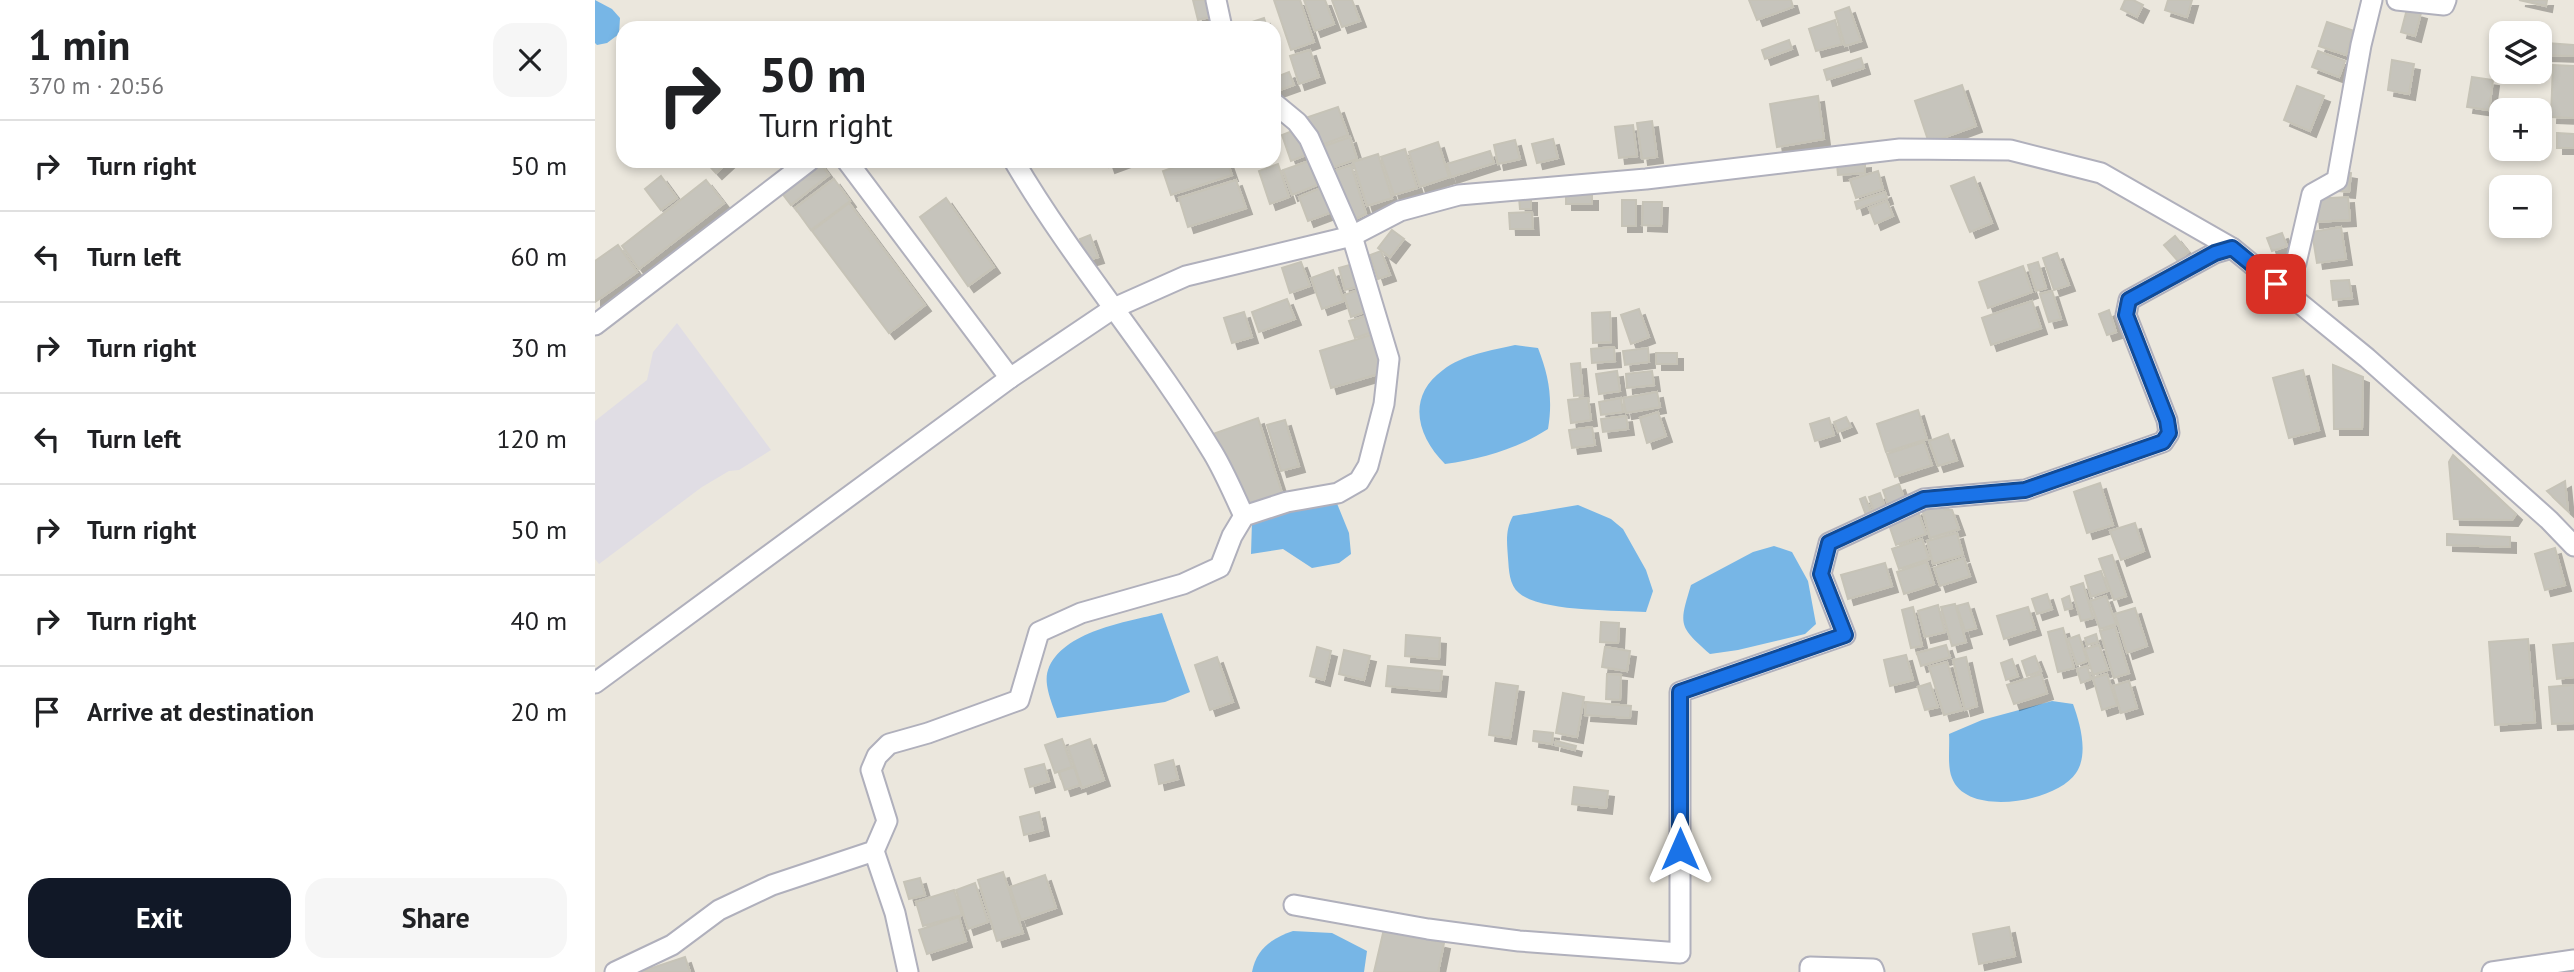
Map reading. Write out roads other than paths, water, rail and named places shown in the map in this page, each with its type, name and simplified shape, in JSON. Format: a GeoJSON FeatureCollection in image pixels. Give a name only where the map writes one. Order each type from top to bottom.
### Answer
{"type":"FeatureCollection","features":[{"type":"Feature","properties":{"kind":"street"},"geometry":{"type":"LineString","coordinates":[[1216,0],[1220,21]]}},
{"type":"Feature","properties":{"kind":"street"},"geometry":{"type":"LineString","coordinates":[[2276,284],[2296,263],[2312,194],[2337,180],[2361,45],[2372,0]]}},
{"type":"Feature","properties":{"kind":"street"},"geometry":{"type":"LineString","coordinates":[[2397,0],[2444,5],[2446,0]]}},
{"type":"Feature","properties":{"kind":"street"},"geometry":{"type":"LineString","coordinates":[[908,972],[895,913],[874,851],[887,821],[871,770],[877,756],[889,744],[1019,700],[1039,632],[1081,613],[1183,584],[1220,567],[1232,536],[1244,516],[1287,502],[1338,493],[1359,481],[1368,466],[1384,404],[1389,359],[1352,236],[1309,138],[1297,122],[1281,109]]}},
{"type":"Feature","properties":{"kind":"street"},"geometry":{"type":"LineString","coordinates":[[595,683],[1010,378],[1114,308],[1186,276],[1352,236],[1400,211],[1459,195],[1646,179],[1901,149],[2010,150],[2101,173],[2232,248],[2367,358],[2549,520],[2574,546]]}},
{"type":"Feature","properties":{"kind":"street"},"geometry":{"type":"LineString","coordinates":[[595,325],[800,168]]}},
{"type":"Feature","properties":{"kind":"street"},"geometry":{"type":"LineString","coordinates":[[852,168],[1010,378]]}},
{"type":"Feature","properties":{"kind":"street"},"geometry":{"type":"LineString","coordinates":[[1019,168],[1214,455],[1244,516]]}},
{"type":"Feature","properties":{"kind":"street"},"geometry":{"type":"LineString","coordinates":[[1294,905],[1428,929],[1506,939],[1680,953],[1680,692],[1845,635],[1821,574],[1829,543],[1924,499],[2025,490],[2163,442],[2169,433],[2167,420],[2126,315],[2129,300],[2215,253],[2232,248]]}},
{"type":"Feature","properties":{"kind":"street"},"geometry":{"type":"LineString","coordinates":[[615,972],[671,946],[719,910],[772,885],[874,851]]}},
{"type":"Feature","properties":{"kind":"street"},"geometry":{"type":"LineString","coordinates":[[2492,972],[2574,960]]}},
{"type":"Feature","properties":{"kind":"street"},"geometry":{"type":"LineString","coordinates":[[1810,972],[1810,967],[1873,969],[1874,972]]}},
{"type":"Feature","properties":{"kind":"water"},"geometry":{"type":"Polygon","coordinates":[[[595,0],[612,9],[620,18],[620,21],[616,21],[616,36],[607,43],[595,43],[595,0]]]}},
{"type":"Feature","properties":{"kind":"water"},"geometry":{"type":"Polygon","coordinates":[[[1515,345],[1538,348],[1549,388],[1548,429],[1498,452],[1445,464],[1435,453],[1422,429],[1420,404],[1424,392],[1443,370],[1459,360],[1515,345]]]}},
{"type":"Feature","properties":{"kind":"water"},"geometry":{"type":"Polygon","coordinates":[[[1336,501],[1349,533],[1351,554],[1339,563],[1312,568],[1283,549],[1251,554],[1252,521],[1258,516],[1336,501]]]}},
{"type":"Feature","properties":{"kind":"water"},"geometry":{"type":"Polygon","coordinates":[[[1578,505],[1611,519],[1623,529],[1646,570],[1653,591],[1646,612],[1579,609],[1544,604],[1519,593],[1513,586],[1507,542],[1513,516],[1578,505]]]}},
{"type":"Feature","properties":{"kind":"water"},"geometry":{"type":"Polygon","coordinates":[[[1774,546],[1792,552],[1808,581],[1816,624],[1805,634],[1710,654],[1692,637],[1684,624],[1684,609],[1691,585],[1753,552],[1774,546]]]}},
{"type":"Feature","properties":{"kind":"water"},"geometry":{"type":"Polygon","coordinates":[[[1162,613],[1190,692],[1165,702],[1057,718],[1047,682],[1048,670],[1055,657],[1081,637],[1097,630],[1162,613]]]}},
{"type":"Feature","properties":{"kind":"water"},"geometry":{"type":"Polygon","coordinates":[[[2052,701],[2073,704],[2080,729],[2083,748],[2080,765],[2066,783],[2051,792],[2013,801],[1993,802],[1975,798],[1961,790],[1950,773],[1949,734],[1982,720],[2052,701]]]}},
{"type":"Feature","properties":{"kind":"water"},"geometry":{"type":"Polygon","coordinates":[[[1293,931],[1332,933],[1367,951],[1364,972],[1252,972],[1257,957],[1266,946],[1293,931]]]}}]}
